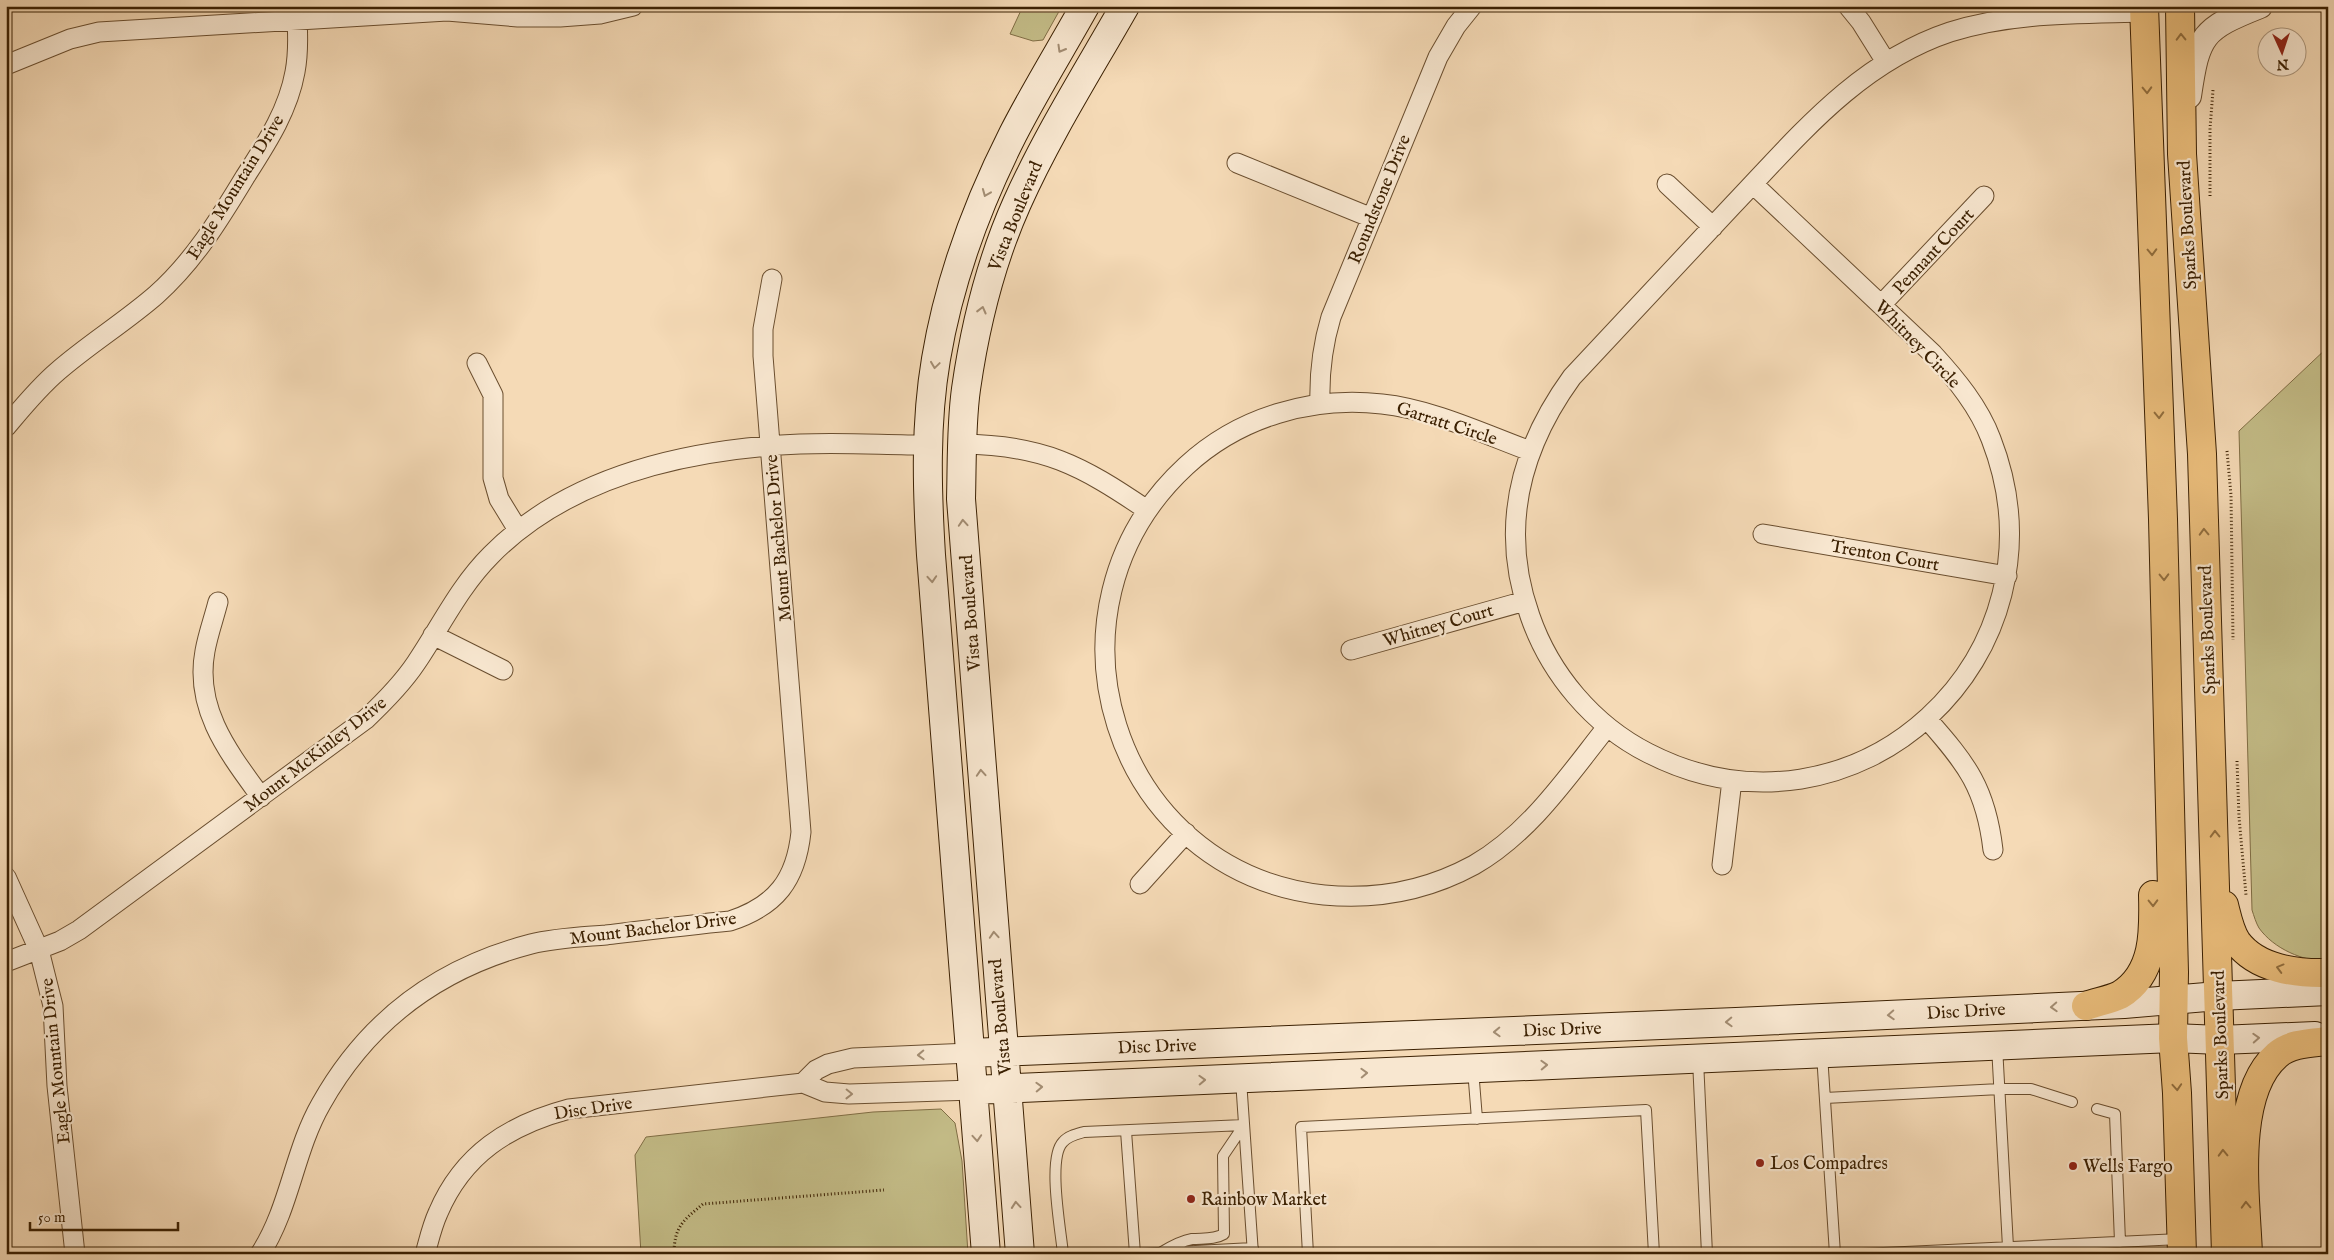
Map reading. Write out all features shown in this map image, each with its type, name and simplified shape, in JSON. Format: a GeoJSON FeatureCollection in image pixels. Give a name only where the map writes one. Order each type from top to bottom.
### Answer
{"type":"FeatureCollection","features":[{"type":"Feature","properties":{"kind":"main road","name":"Vista Boulevard"},"geometry":{"type":"LineString","coordinates":[[986,1254],[932,582],[927,491],[928,445],[936,359],[948,301],[965,247],[989,186],[1013,134],[1085,6]]}},
{"type":"Feature","properties":{"kind":"main road","name":"Vista Boulevard"},"geometry":{"type":"LineString","coordinates":[[1020,1254],[961,499],[966,388],[975,336],[987,287],[1017,204],[1044,146],[1125,6]]}},
{"type":"Feature","properties":{"kind":"main road","name":"Sparks Boulevard"},"geometry":{"type":"LineString","coordinates":[[2180,6],[2182,142],[2202,454],[2226,1254]]}},
{"type":"Feature","properties":{"kind":"main road"},"geometry":{"type":"LineString","coordinates":[[2147,8],[2162,32],[2165,62],[2170,220],[2196,357]]}},
{"type":"Feature","properties":{"kind":"main road","name":"Sparks Boulevard"},"geometry":{"type":"LineString","coordinates":[[2147,8],[2163,519],[2174,972],[2172,999],[2173,1038],[2177,1093],[2182,1246]]}},
{"type":"Feature","properties":{"kind":"main road"},"geometry":{"type":"LineString","coordinates":[[962,444],[950,444],[945,440],[966,286],[965,247]]}},
{"type":"Feature","properties":{"kind":"main road"},"geometry":{"type":"LineString","coordinates":[[2086,1006],[2119,996],[2130,987],[2141,973],[2152,947],[2154,929],[2152,840],[2167,715]]}},
{"type":"Feature","properties":{"kind":"main road"},"geometry":{"type":"LineString","coordinates":[[2216,872],[2228,920],[2237,942],[2253,956],[2272,966],[2295,972],[2328,973]]}},
{"type":"Feature","properties":{"kind":"main road","name":"Disc Drive"},"geometry":{"type":"LineString","coordinates":[[970,1053],[2086,1006],[2218,996],[2328,992]]}},
{"type":"Feature","properties":{"kind":"main road","name":"Disc Drive"},"geometry":{"type":"LineString","coordinates":[[973,1090],[2173,1038],[2220,1040],[2328,1035]]}},
{"type":"Feature","properties":{"kind":"main road"},"geometry":{"type":"LineString","coordinates":[[2248,1254],[2244,1143],[2246,1122],[2254,1093],[2262,1073],[2277,1054],[2295,1046],[2328,1041]]}},
{"type":"Feature","properties":{"kind":"street"},"geometry":{"type":"LineString","coordinates":[[6,65],[70,39],[99,32],[296,13],[447,10],[518,17],[560,17],[600,14],[633,6]]}},
{"type":"Feature","properties":{"kind":"street","name":"Roundstone Drive"},"geometry":{"type":"LineString","coordinates":[[1320,404],[1319,374],[1323,345],[1331,317],[1438,57],[1456,26],[1472,6]]}},
{"type":"Feature","properties":{"kind":"street"},"geometry":{"type":"LineString","coordinates":[[1848,6],[1861,22],[1886,62]]}},
{"type":"Feature","properties":{"kind":"street"},"geometry":{"type":"LineString","coordinates":[[2182,142],[2193,68],[2198,50],[2205,36],[2216,26],[2260,6]]}},
{"type":"Feature","properties":{"kind":"street","name":"Whitney Circle"},"geometry":{"type":"LineString","coordinates":[[1753,184],[1953,375],[1972,402],[1990,436],[2002,471],[2009,505],[2010,540],[2007,576],[2000,606],[1988,639],[1970,670],[1949,698],[1927,719],[1894,744],[1864,760],[1832,772],[1798,779],[1766,782],[1732,780],[1695,772],[1663,761],[1636,747],[1607,727],[1574,694],[1553,666],[1536,634],[1525,601],[1517,559],[1516,522],[1520,485],[1530,450],[1552,404],[1572,377],[1753,184],[1822,111],[1854,84],[1886,62],[1911,48],[1950,33],[1988,22],[2026,16],[2147,8]]}},
{"type":"Feature","properties":{"kind":"street","name":"Eagle Mountain Drive"},"geometry":{"type":"LineString","coordinates":[[6,427],[57,372],[156,296],[181,271],[206,240],[276,126],[289,98],[296,72],[298,41],[296,13]]}},
{"type":"Feature","properties":{"kind":"street"},"geometry":{"type":"LineString","coordinates":[[1237,162],[1372,218]]}},
{"type":"Feature","properties":{"kind":"street"},"geometry":{"type":"LineString","coordinates":[[1667,184],[1713,227]]}},
{"type":"Feature","properties":{"kind":"street","name":"Pennant Court"},"geometry":{"type":"LineString","coordinates":[[1881,306],[1984,196]]}},
{"type":"Feature","properties":{"kind":"street","name":"Mount Bachelor Drive"},"geometry":{"type":"LineString","coordinates":[[260,1254],[277,1223],[305,1138],[320,1105],[342,1069],[368,1037],[394,1012],[424,990],[496,954],[534,944],[730,921],[748,915],[766,904],[782,888],[793,870],[799,853],[801,832],[763,329],[772,279]]}},
{"type":"Feature","properties":{"kind":"street"},"geometry":{"type":"LineString","coordinates":[[478,363],[493,395],[493,478],[498,499],[518,530]]}},
{"type":"Feature","properties":{"kind":"street","name":"Garratt Circle"},"geometry":{"type":"LineString","coordinates":[[1530,450],[1419,411],[1385,404],[1350,402],[1320,404],[1286,411],[1256,421],[1227,436],[1198,455],[1171,480],[1147,510],[1129,540],[1115,575],[1107,611],[1104,648],[1106,684],[1114,721],[1128,755],[1144,784],[1166,814],[1186,833],[1213,854],[1244,872],[1292,889],[1342,897],[1374,896],[1409,890],[1442,880],[1474,865],[1504,844],[1544,805],[1607,727]]}},
{"type":"Feature","properties":{"kind":"street","name":"Mount McKinley Drive"},"geometry":{"type":"LineString","coordinates":[[6,962],[60,942],[79,930],[366,719],[393,694],[416,664],[465,584],[490,555],[518,530],[567,498],[606,481],[658,465],[716,453],[802,444],[928,445]]}},
{"type":"Feature","properties":{"kind":"street"},"geometry":{"type":"LineString","coordinates":[[962,444],[1000,445],[1035,451],[1066,461],[1098,476],[1147,510]]}},
{"type":"Feature","properties":{"kind":"street","name":"Trenton Court"},"geometry":{"type":"LineString","coordinates":[[1763,534],[2007,576]]}},
{"type":"Feature","properties":{"kind":"street","name":"Whitney Court"},"geometry":{"type":"LineString","coordinates":[[1351,650],[1525,601]]}},
{"type":"Feature","properties":{"kind":"street"},"geometry":{"type":"LineString","coordinates":[[218,602],[205,652],[203,678],[207,704],[216,730],[228,752],[261,797]]}},
{"type":"Feature","properties":{"kind":"street"},"geometry":{"type":"LineString","coordinates":[[433,635],[503,670]]}},
{"type":"Feature","properties":{"kind":"street"},"geometry":{"type":"LineString","coordinates":[[1927,719],[1970,771],[1982,795],[1990,822],[1993,850]]}},
{"type":"Feature","properties":{"kind":"street"},"geometry":{"type":"LineString","coordinates":[[1722,864],[1732,780]]}},
{"type":"Feature","properties":{"kind":"street"},"geometry":{"type":"LineString","coordinates":[[1140,884],[1186,833]]}},
{"type":"Feature","properties":{"kind":"street","name":"Eagle Mountain Drive"},"geometry":{"type":"LineString","coordinates":[[6,877],[39,950],[53,1006],[58,1086],[76,1254]]}},
{"type":"Feature","properties":{"kind":"street","name":"Disc Drive"},"geometry":{"type":"LineString","coordinates":[[803,1083],[816,1070],[828,1064],[853,1058],[970,1053]]}},
{"type":"Feature","properties":{"kind":"street","name":"Disc Drive"},"geometry":{"type":"LineString","coordinates":[[424,1254],[438,1214],[450,1190],[467,1166],[488,1146],[511,1130],[539,1117],[569,1108],[803,1083],[825,1092],[849,1094],[973,1090]]}},
{"type":"Feature","properties":{"kind":"lane"},"geometry":{"type":"LineString","coordinates":[[1997,1046],[2008,1247]]}},
{"type":"Feature","properties":{"kind":"lane"},"geometry":{"type":"LineString","coordinates":[[1822,1053],[1835,1254]]}},
{"type":"Feature","properties":{"kind":"lane"},"geometry":{"type":"LineString","coordinates":[[1698,1058],[1707,1254]]}},
{"type":"Feature","properties":{"kind":"lane"},"geometry":{"type":"LineString","coordinates":[[1473,1068],[1477,1119]]}},
{"type":"Feature","properties":{"kind":"lane"},"geometry":{"type":"LineString","coordinates":[[1126,1131],[1137,1254],[1253,1251],[1240,1078]]}},
{"type":"Feature","properties":{"kind":"lane"},"geometry":{"type":"LineString","coordinates":[[1825,1098],[2000,1088],[2031,1089],[2072,1102]]}},
{"type":"Feature","properties":{"kind":"lane"},"geometry":{"type":"LineString","coordinates":[[2097,1109],[2115,1114],[2120,1242]]}},
{"type":"Feature","properties":{"kind":"lane"},"geometry":{"type":"LineString","coordinates":[[1308,1254],[1301,1127],[1646,1110],[1654,1254]]}},
{"type":"Feature","properties":{"kind":"lane"},"geometry":{"type":"LineString","coordinates":[[1063,1254],[1055,1174],[1056,1156],[1062,1143],[1070,1137],[1084,1132],[1244,1125]]}},
{"type":"Feature","properties":{"kind":"lane"},"geometry":{"type":"LineString","coordinates":[[1162,1252],[1177,1243],[1191,1239],[1217,1238],[1224,1234],[1223,1156],[1244,1125]]}},
{"type":"Feature","properties":{"kind":"lane"},"geometry":{"type":"LineString","coordinates":[[1862,1254],[1982,1251],[2008,1247],[2120,1242],[2182,1246]]}},
{"type":"Feature","properties":{"kind":"path"},"geometry":{"type":"LineString","coordinates":[[674,1254],[674,1239],[682,1221],[703,1204],[884,1190]]}},
{"type":"Feature","properties":{"kind":"shaded area"},"geometry":{"type":"Polygon","coordinates":[[[1023,6],[1062,6],[1043,40],[1033,41],[1010,34],[1023,6]]]}},
{"type":"Feature","properties":{"kind":"shaded area"},"geometry":{"type":"Polygon","coordinates":[[[2328,347],[2328,962],[2309,959],[2281,948],[2259,928],[2252,910],[2239,431],[2328,347]]]}},
{"type":"Feature","properties":{"kind":"shaded area"},"geometry":{"type":"Polygon","coordinates":[[[941,1109],[955,1123],[962,1161],[968,1254],[641,1254],[635,1155],[646,1137],[873,1112],[941,1109]]]}},
{"type":"Feature","properties":{"kind":"place","name":"Los Compadres"},"geometry":{"type":"Point","coordinates":[1760,1163]}},
{"type":"Feature","properties":{"kind":"place","name":"Wells Fargo"},"geometry":{"type":"Point","coordinates":[2073,1166]}},
{"type":"Feature","properties":{"kind":"place","name":"Rainbow Market"},"geometry":{"type":"Point","coordinates":[1191,1199]}}]}
